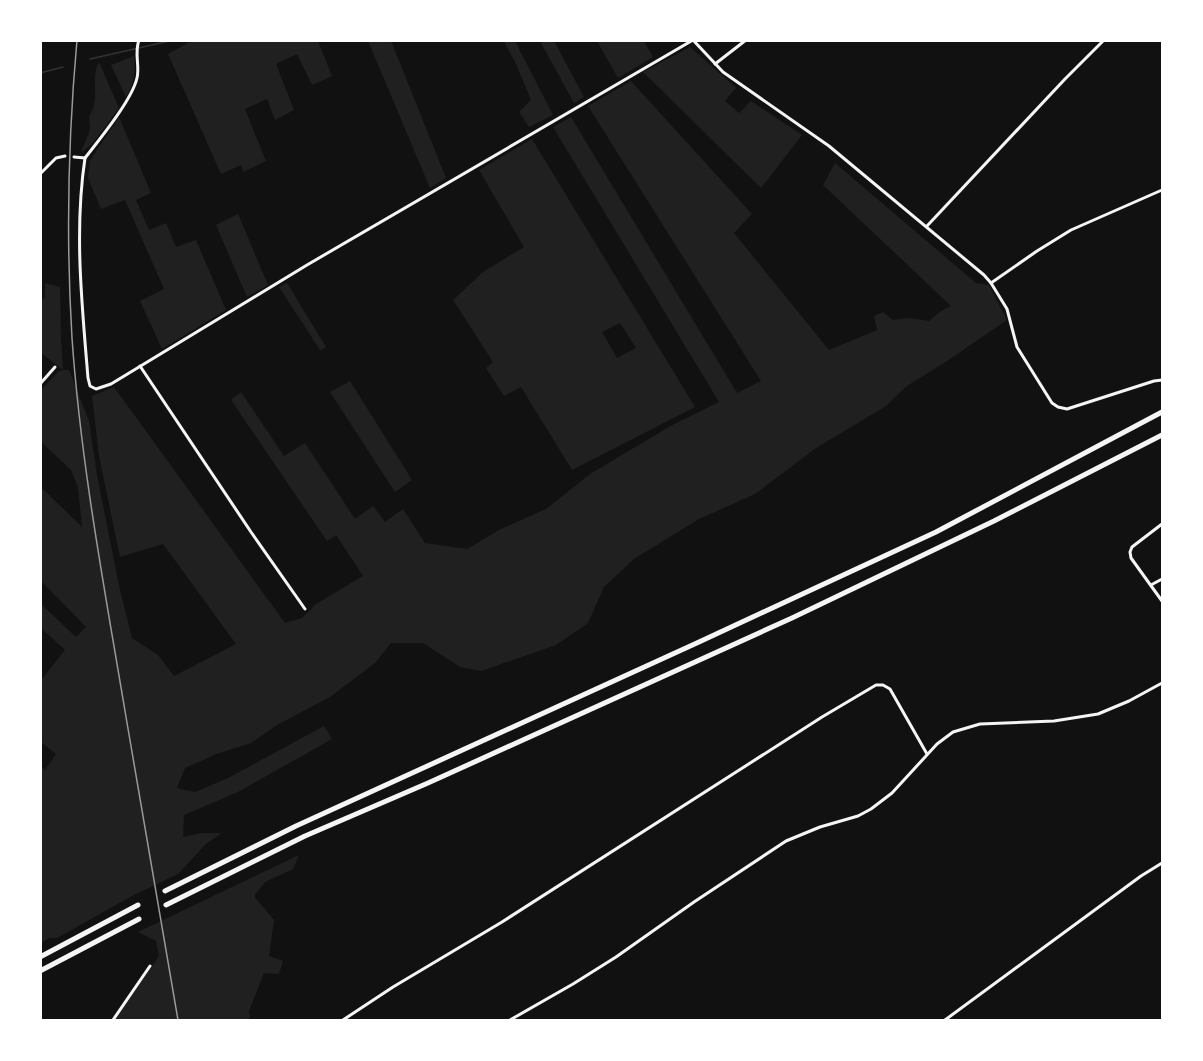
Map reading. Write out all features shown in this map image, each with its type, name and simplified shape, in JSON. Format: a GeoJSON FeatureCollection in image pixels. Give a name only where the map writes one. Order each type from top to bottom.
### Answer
{"type":"FeatureCollection","features":[{"type":"Feature","properties":{"kind":"highway"},"geometry":{"type":"LineString","coordinates":[[165,891],[296,826],[936,532],[1162,412]]}},
{"type":"Feature","properties":{"kind":"highway"},"geometry":{"type":"LineString","coordinates":[[166,904],[305,836],[428,783],[792,618],[1004,516],[1162,435]]}},
{"type":"Feature","properties":{"kind":"highway"},"geometry":{"type":"LineString","coordinates":[[40,957],[138,905]]}},
{"type":"Feature","properties":{"kind":"highway"},"geometry":{"type":"LineString","coordinates":[[40,971],[139,919]]}},
{"type":"Feature","properties":{"kind":"street"},"geometry":{"type":"LineString","coordinates":[[138,42],[138,73],[132,91],[85,158],[79,226],[84,331],[89,384],[94,389],[104,387],[316,260],[693,40],[715,64],[829,146],[975,267],[991,283],[1007,309],[1017,347],[1047,397],[1058,407],[1067,409],[1162,380]]}},
{"type":"Feature","properties":{"kind":"street"},"geometry":{"type":"LineString","coordinates":[[715,64],[746,40]]}},
{"type":"Feature","properties":{"kind":"street"},"geometry":{"type":"LineString","coordinates":[[927,227],[1104,40]]}},
{"type":"Feature","properties":{"kind":"street"},"geometry":{"type":"LineString","coordinates":[[40,174],[57,158],[65,156]]}},
{"type":"Feature","properties":{"kind":"street"},"geometry":{"type":"LineString","coordinates":[[74,157],[85,158]]}},
{"type":"Feature","properties":{"kind":"street"},"geometry":{"type":"LineString","coordinates":[[991,283],[1071,230],[1162,190]]}},
{"type":"Feature","properties":{"kind":"street"},"geometry":{"type":"LineString","coordinates":[[140,366],[305,609]]}},
{"type":"Feature","properties":{"kind":"street"},"geometry":{"type":"LineString","coordinates":[[40,384],[55,368]]}},
{"type":"Feature","properties":{"kind":"street"},"geometry":{"type":"LineString","coordinates":[[1162,524],[1130,551],[1131,558],[1162,602]]}},
{"type":"Feature","properties":{"kind":"street"},"geometry":{"type":"LineString","coordinates":[[1151,585],[1162,579]]}},
{"type":"Feature","properties":{"kind":"street"},"geometry":{"type":"LineString","coordinates":[[510,1020],[616,957],[786,841],[820,827],[858,816],[871,809],[904,781],[941,740],[958,729],[980,724],[1054,722],[1084,717],[1112,709],[1162,682]]}},
{"type":"Feature","properties":{"kind":"street"},"geometry":{"type":"LineString","coordinates":[[343,1020],[876,685],[881,684],[890,689],[927,754]]}},
{"type":"Feature","properties":{"kind":"street"},"geometry":{"type":"LineString","coordinates":[[945,1020],[1162,863]]}},
{"type":"Feature","properties":{"kind":"street"},"geometry":{"type":"LineString","coordinates":[[113,1020],[150,966]]}},
{"type":"Feature","properties":{"kind":"shaded area"},"geometry":{"type":"Polygon","coordinates":[[[190,41],[318,41],[332,76],[312,85],[297,54],[276,64],[294,110],[275,120],[267,99],[245,109],[266,161],[243,172],[241,165],[221,174],[168,54],[190,41]]]}},
{"type":"Feature","properties":{"kind":"shaded area"},"geometry":{"type":"Polygon","coordinates":[[[368,41],[391,41],[446,178],[430,188],[368,41]]]}},
{"type":"Feature","properties":{"kind":"shaded area"},"geometry":{"type":"Polygon","coordinates":[[[504,41],[515,41],[553,115],[529,127],[519,112],[531,100],[504,41]]]}},
{"type":"Feature","properties":{"kind":"shaded area"},"geometry":{"type":"Polygon","coordinates":[[[540,41],[554,41],[584,97],[574,103],[540,41]]]}},
{"type":"Feature","properties":{"kind":"shaded area"},"geometry":{"type":"Polygon","coordinates":[[[597,41],[644,41],[653,57],[618,78],[597,41]]]}},
{"type":"Feature","properties":{"kind":"shaded area"},"geometry":{"type":"Polygon","coordinates":[[[690,47],[736,88],[725,101],[739,113],[751,101],[802,135],[761,188],[643,72],[690,47]]]}},
{"type":"Feature","properties":{"kind":"shaded area"},"geometry":{"type":"Polygon","coordinates":[[[134,56],[134,77],[126,97],[111,65],[134,56]]]}},
{"type":"Feature","properties":{"kind":"shaded area"},"geometry":{"type":"Polygon","coordinates":[[[99,62],[119,108],[96,139],[81,152],[89,133],[89,116],[93,110],[95,75],[99,62]]]}},
{"type":"Feature","properties":{"kind":"shaded area"},"geometry":{"type":"Polygon","coordinates":[[[631,81],[752,214],[734,233],[829,350],[877,330],[874,316],[883,312],[893,320],[909,318],[929,321],[951,306],[823,185],[835,163],[976,283],[989,285],[1007,320],[907,386],[886,406],[816,448],[755,494],[699,519],[634,559],[604,587],[588,623],[556,645],[481,671],[460,667],[423,643],[391,643],[375,663],[330,697],[277,725],[251,743],[214,755],[185,768],[177,788],[195,792],[228,778],[324,726],[332,739],[238,792],[184,815],[183,837],[201,833],[222,833],[206,844],[178,874],[132,896],[57,938],[49,938],[41,943],[41,766],[45,770],[56,754],[41,742],[41,680],[65,650],[41,628],[41,604],[76,637],[86,627],[41,581],[41,487],[82,527],[78,487],[71,470],[41,442],[41,390],[59,371],[69,370],[89,421],[97,475],[132,638],[158,655],[174,676],[236,644],[163,544],[120,557],[99,456],[92,396],[114,387],[285,623],[302,618],[316,604],[363,576],[336,535],[327,541],[231,400],[241,392],[284,456],[305,443],[355,519],[373,506],[385,522],[403,509],[425,543],[467,549],[501,529],[546,509],[590,474],[674,424],[719,402],[553,127],[571,117],[737,393],[761,381],[588,106],[631,81]]]}},
{"type":"Feature","properties":{"kind":"shaded area"},"geometry":{"type":"Polygon","coordinates":[[[119,117],[151,193],[136,200],[149,230],[166,223],[176,247],[196,240],[226,310],[162,349],[140,301],[164,289],[125,200],[101,209],[88,178],[90,161],[119,117]]]}},
{"type":"Feature","properties":{"kind":"shaded area"},"geometry":{"type":"Polygon","coordinates":[[[532,139],[695,407],[572,470],[521,387],[504,396],[486,368],[493,362],[453,300],[483,272],[524,247],[479,170],[532,139]],[[620,323],[602,332],[617,358],[636,348],[620,323]]]}},
{"type":"Feature","properties":{"kind":"shaded area"},"geometry":{"type":"Polygon","coordinates":[[[238,214],[268,285],[247,297],[216,225],[238,214]]]}},
{"type":"Feature","properties":{"kind":"shaded area"},"geometry":{"type":"Polygon","coordinates":[[[45,283],[60,287],[63,370],[41,353],[41,301],[45,297],[45,283]]]}},
{"type":"Feature","properties":{"kind":"shaded area"},"geometry":{"type":"Polygon","coordinates":[[[287,283],[326,347],[320,350],[279,287],[287,283]]]}},
{"type":"Feature","properties":{"kind":"shaded area"},"geometry":{"type":"Polygon","coordinates":[[[350,381],[412,480],[395,492],[330,392],[350,381]]]}},
{"type":"Feature","properties":{"kind":"shaded area"},"geometry":{"type":"Polygon","coordinates":[[[299,855],[293,869],[265,882],[254,896],[274,920],[269,956],[283,961],[279,974],[264,973],[249,1011],[250,1020],[115,1020],[159,956],[156,941],[138,932],[299,855]]]}},
{"type":"Feature","properties":{"kind":"waterway"},"geometry":{"type":"LineString","coordinates":[[90,59],[174,40]]}},
{"type":"Feature","properties":{"kind":"waterway"},"geometry":{"type":"LineString","coordinates":[[40,73],[63,67]]}},
{"type":"Feature","properties":{"kind":"railway"},"geometry":{"type":"LineString","coordinates":[[77,40],[70,152],[69,226],[70,301],[76,386],[102,575],[178,1020]]}}]}
